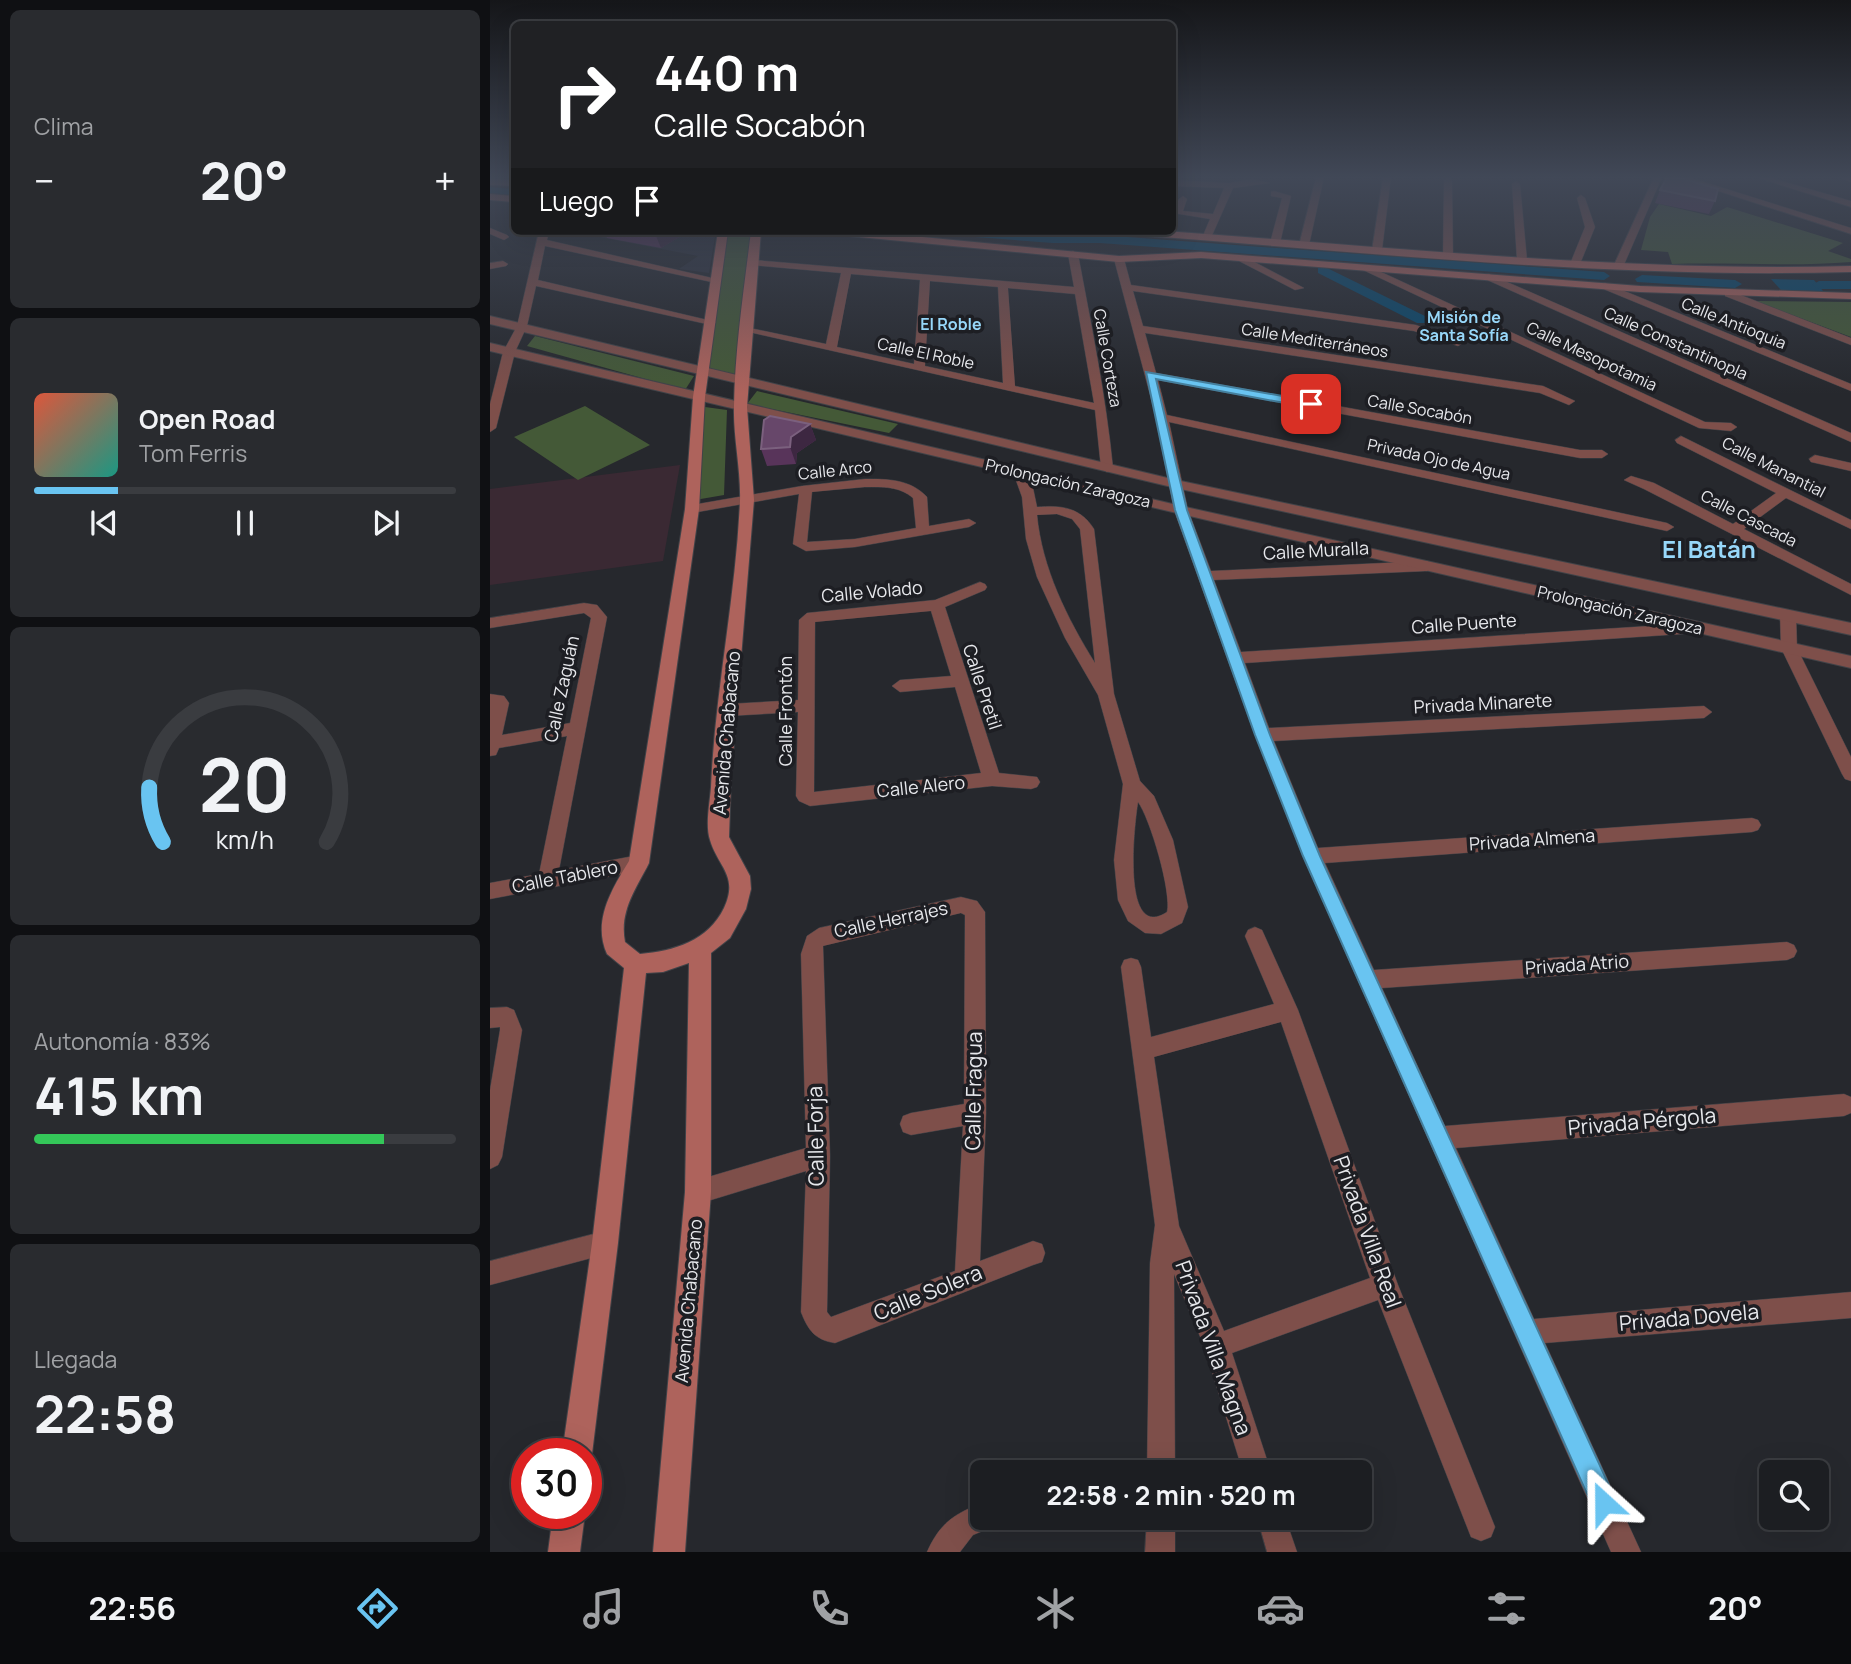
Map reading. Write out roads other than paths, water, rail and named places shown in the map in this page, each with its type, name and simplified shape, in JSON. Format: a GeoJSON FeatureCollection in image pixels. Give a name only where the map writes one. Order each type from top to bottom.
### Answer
{"type":"FeatureCollection","features":[{"type":"Feature","properties":{"kind":"main road"},"geometry":{"type":"LineString","coordinates":[[701,950],[663,962],[636,964],[615,947],[611,921],[615,903],[639,863],[692,509],[699,397],[720,249]]}},
{"type":"Feature","properties":{"kind":"main road","name":"Avenida Chabacano"},"geometry":{"type":"LineString","coordinates":[[669,1552],[698,1192],[701,950],[722,931],[735,909],[740,890],[740,877],[719,838],[721,780],[747,500],[740,407],[745,330],[755,249]]}},
{"type":"Feature","properties":{"kind":"main road"},"geometry":{"type":"LineString","coordinates":[[1021,249],[1119,258],[1201,255],[1694,293],[1851,296]]}},
{"type":"Feature","properties":{"kind":"main road"},"geometry":{"type":"LineString","coordinates":[[1369,249],[1618,267],[1796,271],[1851,269]]}},
{"type":"Feature","properties":{"kind":"main road"},"geometry":{"type":"LineString","coordinates":[[1556,282],[1577,277],[1612,279],[1618,267]]}},
{"type":"Feature","properties":{"kind":"main road"},"geometry":{"type":"LineString","coordinates":[[1618,267],[1627,281],[1674,286],[1694,293]]}},
{"type":"Feature","properties":{"kind":"main road"},"geometry":{"type":"LineString","coordinates":[[579,1438],[605,1243],[636,964]]}},
{"type":"Feature","properties":{"kind":"main road"},"geometry":{"type":"LineString","coordinates":[[564,1552],[567,1529]]}},
{"type":"Feature","properties":{"kind":"street"},"geometry":{"type":"LineString","coordinates":[[490,428],[509,352],[522,326],[540,249]]}},
{"type":"Feature","properties":{"kind":"street"},"geometry":{"type":"LineString","coordinates":[[592,249],[716,280]]}},
{"type":"Feature","properties":{"kind":"street"},"geometry":{"type":"LineString","coordinates":[[1448,249],[1448,255]]}},
{"type":"Feature","properties":{"kind":"street"},"geometry":{"type":"LineString","coordinates":[[1521,249],[1522,260]]}},
{"type":"Feature","properties":{"kind":"street"},"geometry":{"type":"LineString","coordinates":[[1575,264],[1581,249]]}},
{"type":"Feature","properties":{"kind":"street"},"geometry":{"type":"LineString","coordinates":[[1618,267],[1626,249]]}},
{"type":"Feature","properties":{"kind":"street","name":"Calle Corteza"},"geometry":{"type":"LineString","coordinates":[[1073,254],[1101,408],[1107,468]]}},
{"type":"Feature","properties":{"kind":"street"},"geometry":{"type":"LineString","coordinates":[[1119,258],[1162,417],[1181,510],[1263,735],[1312,856],[1626,1552]]}},
{"type":"Feature","properties":{"kind":"street"},"geometry":{"type":"LineString","coordinates":[[1242,259],[1299,288]]}},
{"type":"Feature","properties":{"kind":"street"},"geometry":{"type":"LineString","coordinates":[[754,263],[1081,291]]}},
{"type":"Feature","properties":{"kind":"street"},"geometry":{"type":"LineString","coordinates":[[490,267],[503,264]]}},
{"type":"Feature","properties":{"kind":"street","name":"Calle Mesopotamia"},"geometry":{"type":"LineString","coordinates":[[1366,268],[1703,425],[1731,427]]}},
{"type":"Feature","properties":{"kind":"street"},"geometry":{"type":"LineString","coordinates":[[831,347],[848,271]]}},
{"type":"Feature","properties":{"kind":"street"},"geometry":{"type":"LineString","coordinates":[[919,368],[925,277]]}},
{"type":"Feature","properties":{"kind":"street","name":"Calle Constantinopla"},"geometry":{"type":"LineString","coordinates":[[1489,277],[1851,438]]}},
{"type":"Feature","properties":{"kind":"street"},"geometry":{"type":"LineString","coordinates":[[533,282],[711,321]]}},
{"type":"Feature","properties":{"kind":"street"},"geometry":{"type":"LineString","coordinates":[[1003,284],[1009,386]]}},
{"type":"Feature","properties":{"kind":"street","name":"Calle Antioquia"},"geometry":{"type":"LineString","coordinates":[[1605,286],[1851,388]]}},
{"type":"Feature","properties":{"kind":"street"},"geometry":{"type":"LineString","coordinates":[[1127,287],[1416,328],[1458,343]]}},
{"type":"Feature","properties":{"kind":"street"},"geometry":{"type":"LineString","coordinates":[[1729,294],[1851,342]]}},
{"type":"Feature","properties":{"kind":"street","name":"Prolongación Zaragoza"},"geometry":{"type":"LineString","coordinates":[[490,320],[1177,484],[1851,629]]}},
{"type":"Feature","properties":{"kind":"street","name":"Calle Mediterráneos"},"geometry":{"type":"LineString","coordinates":[[1138,329],[1543,390],[1569,401]]}},
{"type":"Feature","properties":{"kind":"street","name":"Calle El Roble"},"geometry":{"type":"LineString","coordinates":[[745,330],[1101,408]]}},
{"type":"Feature","properties":{"kind":"street","name":"Prolongación Zaragoza"},"geometry":{"type":"LineString","coordinates":[[490,347],[1181,510],[1851,662]]}},
{"type":"Feature","properties":{"kind":"street","name":"Calle Socabón"},"geometry":{"type":"LineString","coordinates":[[1150,375],[1580,454],[1602,454]]}},
{"type":"Feature","properties":{"kind":"street","name":"Privada Ojo de Agua"},"geometry":{"type":"LineString","coordinates":[[1162,417],[1667,527]]}},
{"type":"Feature","properties":{"kind":"street","name":"Calle Manantial"},"geometry":{"type":"LineString","coordinates":[[1681,440],[1851,525]]}},
{"type":"Feature","properties":{"kind":"street"},"geometry":{"type":"LineString","coordinates":[[1815,459],[1851,467]]}},
{"type":"Feature","properties":{"kind":"street"},"geometry":{"type":"LineString","coordinates":[[1019,472],[1025,481],[1032,511],[1034,541],[1049,586],[1082,659],[1107,694]]}},
{"type":"Feature","properties":{"kind":"street","name":"Calle Cascada"},"geometry":{"type":"LineString","coordinates":[[1631,480],[1649,486],[1851,590]]}},
{"type":"Feature","properties":{"kind":"street","name":"Calle Arco"},"geometry":{"type":"LineString","coordinates":[[692,509],[806,490],[876,482],[908,487],[920,497],[923,530]]}},
{"type":"Feature","properties":{"kind":"street"},"geometry":{"type":"LineString","coordinates":[[806,490],[800,544],[806,547],[855,543],[969,523]]}},
{"type":"Feature","properties":{"kind":"street"},"geometry":{"type":"LineString","coordinates":[[1734,530],[1785,492]]}},
{"type":"Feature","properties":{"kind":"street"},"geometry":{"type":"LineString","coordinates":[[1032,511],[1053,509],[1075,513],[1081,517],[1087,529],[1107,694],[1132,785],[1125,830],[1124,887],[1131,914],[1146,925],[1158,926],[1175,917],[1177,897],[1164,840],[1148,801],[1132,785]]}},
{"type":"Feature","properties":{"kind":"street"},"geometry":{"type":"LineString","coordinates":[[1524,588],[1529,561]]}},
{"type":"Feature","properties":{"kind":"street","name":"Calle Muralla"},"geometry":{"type":"LineString","coordinates":[[1207,576],[1426,566]]}},
{"type":"Feature","properties":{"kind":"street","name":"Calle Volado"},"geometry":{"type":"LineString","coordinates":[[807,620],[812,617],[937,605],[981,587]]}},
{"type":"Feature","properties":{"kind":"street"},"geometry":{"type":"LineString","coordinates":[[1720,600],[1722,633]]}},
{"type":"Feature","properties":{"kind":"street","name":"Calle Pretil"},"geometry":{"type":"LineString","coordinates":[[937,605],[992,779]]}},
{"type":"Feature","properties":{"kind":"street","name":"Calle Zaguán"},"geometry":{"type":"LineString","coordinates":[[490,623],[573,609],[592,609],[597,612],[547,881]]}},
{"type":"Feature","properties":{"kind":"street"},"geometry":{"type":"LineString","coordinates":[[1788,615],[1789,648],[1851,774]]}},
{"type":"Feature","properties":{"kind":"street","name":"Calle Frontón"},"geometry":{"type":"LineString","coordinates":[[807,620],[805,796],[810,799]]}},
{"type":"Feature","properties":{"kind":"street","name":"Calle Puente"},"geometry":{"type":"LineString","coordinates":[[1233,658],[1697,628]]}},
{"type":"Feature","properties":{"kind":"street"},"geometry":{"type":"LineString","coordinates":[[900,686],[960,681]]}},
{"type":"Feature","properties":{"kind":"street"},"geometry":{"type":"LineString","coordinates":[[492,700],[501,703],[491,747],[574,729]]}},
{"type":"Feature","properties":{"kind":"street"},"geometry":{"type":"LineString","coordinates":[[729,710],[805,706]]}},
{"type":"Feature","properties":{"kind":"street","name":"Privada Minarete"},"geometry":{"type":"LineString","coordinates":[[1263,735],[1704,712]]}},
{"type":"Feature","properties":{"kind":"street","name":"Calle Alero"},"geometry":{"type":"LineString","coordinates":[[810,799],[992,779],[1031,782]]}},
{"type":"Feature","properties":{"kind":"street","name":"Privada Almena"},"geometry":{"type":"LineString","coordinates":[[1312,856],[1752,825]]}},
{"type":"Feature","properties":{"kind":"street","name":"Calle Tablero"},"geometry":{"type":"LineString","coordinates":[[490,891],[639,863]]}},
{"type":"Feature","properties":{"kind":"street","name":"Calle Herrajes"},"geometry":{"type":"LineString","coordinates":[[814,942],[825,934],[961,905],[970,907]]}},
{"type":"Feature","properties":{"kind":"street","name":"Calle Fragua"},"geometry":{"type":"LineString","coordinates":[[967,1277],[975,1112],[975,912],[970,907]]}},
{"type":"Feature","properties":{"kind":"street","name":"Privada Villa Real"},"geometry":{"type":"LineString","coordinates":[[1255,936],[1287,1010],[1385,1285],[1481,1527]]}},
{"type":"Feature","properties":{"kind":"street","name":"Calle Forja"},"geometry":{"type":"LineString","coordinates":[[814,942],[811,954],[818,1156],[814,1312],[817,1321],[824,1327]]}},
{"type":"Feature","properties":{"kind":"street","name":"Privada Atrio"},"geometry":{"type":"LineString","coordinates":[[1368,980],[1787,951]]}},
{"type":"Feature","properties":{"kind":"street","name":"Privada Villa Magna"},"geometry":{"type":"LineString","coordinates":[[1131,967],[1167,1225],[1217,1346],[1253,1460]]}},
{"type":"Feature","properties":{"kind":"street"},"geometry":{"type":"LineString","coordinates":[[1142,1050],[1287,1010]]}},
{"type":"Feature","properties":{"kind":"street"},"geometry":{"type":"LineString","coordinates":[[490,1157],[511,1030],[498,1018]]}},
{"type":"Feature","properties":{"kind":"street","name":"Privada Pérgola"},"geometry":{"type":"LineString","coordinates":[[1439,1138],[1844,1105]]}},
{"type":"Feature","properties":{"kind":"street"},"geometry":{"type":"LineString","coordinates":[[911,1124],[975,1112]]}},
{"type":"Feature","properties":{"kind":"street"},"geometry":{"type":"LineString","coordinates":[[698,1192],[818,1156]]}},
{"type":"Feature","properties":{"kind":"street","name":"Privada Villa Magna"},"geometry":{"type":"LineString","coordinates":[[1161,1460],[1162,1264],[1167,1225]]}},
{"type":"Feature","properties":{"kind":"street"},"geometry":{"type":"LineString","coordinates":[[490,1273],[605,1243]]}},
{"type":"Feature","properties":{"kind":"street","name":"Calle Solera"},"geometry":{"type":"LineString","coordinates":[[824,1327],[835,1330],[1033,1253]]}},
{"type":"Feature","properties":{"kind":"street"},"geometry":{"type":"LineString","coordinates":[[1217,1346],[1385,1285]]}},
{"type":"Feature","properties":{"kind":"street","name":"Privada Dovela"},"geometry":{"type":"LineString","coordinates":[[1527,1332],[1851,1305]]}},
{"type":"Feature","properties":{"kind":"street"},"geometry":{"type":"LineString","coordinates":[[942,1552],[963,1525],[970,1522]]}},
{"type":"Feature","properties":{"kind":"street"},"geometry":{"type":"LineString","coordinates":[[1160,1552],[1161,1530]]}},
{"type":"Feature","properties":{"kind":"street"},"geometry":{"type":"LineString","coordinates":[[1275,1530],[1282,1552]]}},
{"type":"Feature","properties":{"kind":"water"},"geometry":{"type":"Polygon","coordinates":[[[1771,279],[1814,280],[1823,291],[1781,290],[1771,279]]]}},
{"type":"Feature","properties":{"kind":"waterway"},"geometry":{"type":"LineString","coordinates":[[1242,249],[1604,276]]}},
{"type":"Feature","properties":{"kind":"waterway"},"geometry":{"type":"LineString","coordinates":[[1323,270],[1422,320]]}},
{"type":"Feature","properties":{"kind":"waterway"},"geometry":{"type":"LineString","coordinates":[[1642,279],[1735,284]]}},
{"type":"Feature","properties":{"kind":"waterway"},"geometry":{"type":"LineString","coordinates":[[1819,285],[1851,285]]}},
{"type":"Feature","properties":{"kind":"district","name":"El Roble"},"geometry":{"type":"Point","coordinates":[951,324]}},
{"type":"Feature","properties":{"kind":"district","name":"Misión de Santa Sofía"},"geometry":{"type":"Point","coordinates":[1464,326]}},
{"type":"Feature","properties":{"kind":"district","name":"El Batán"},"geometry":{"type":"Point","coordinates":[1709,550]}}]}
